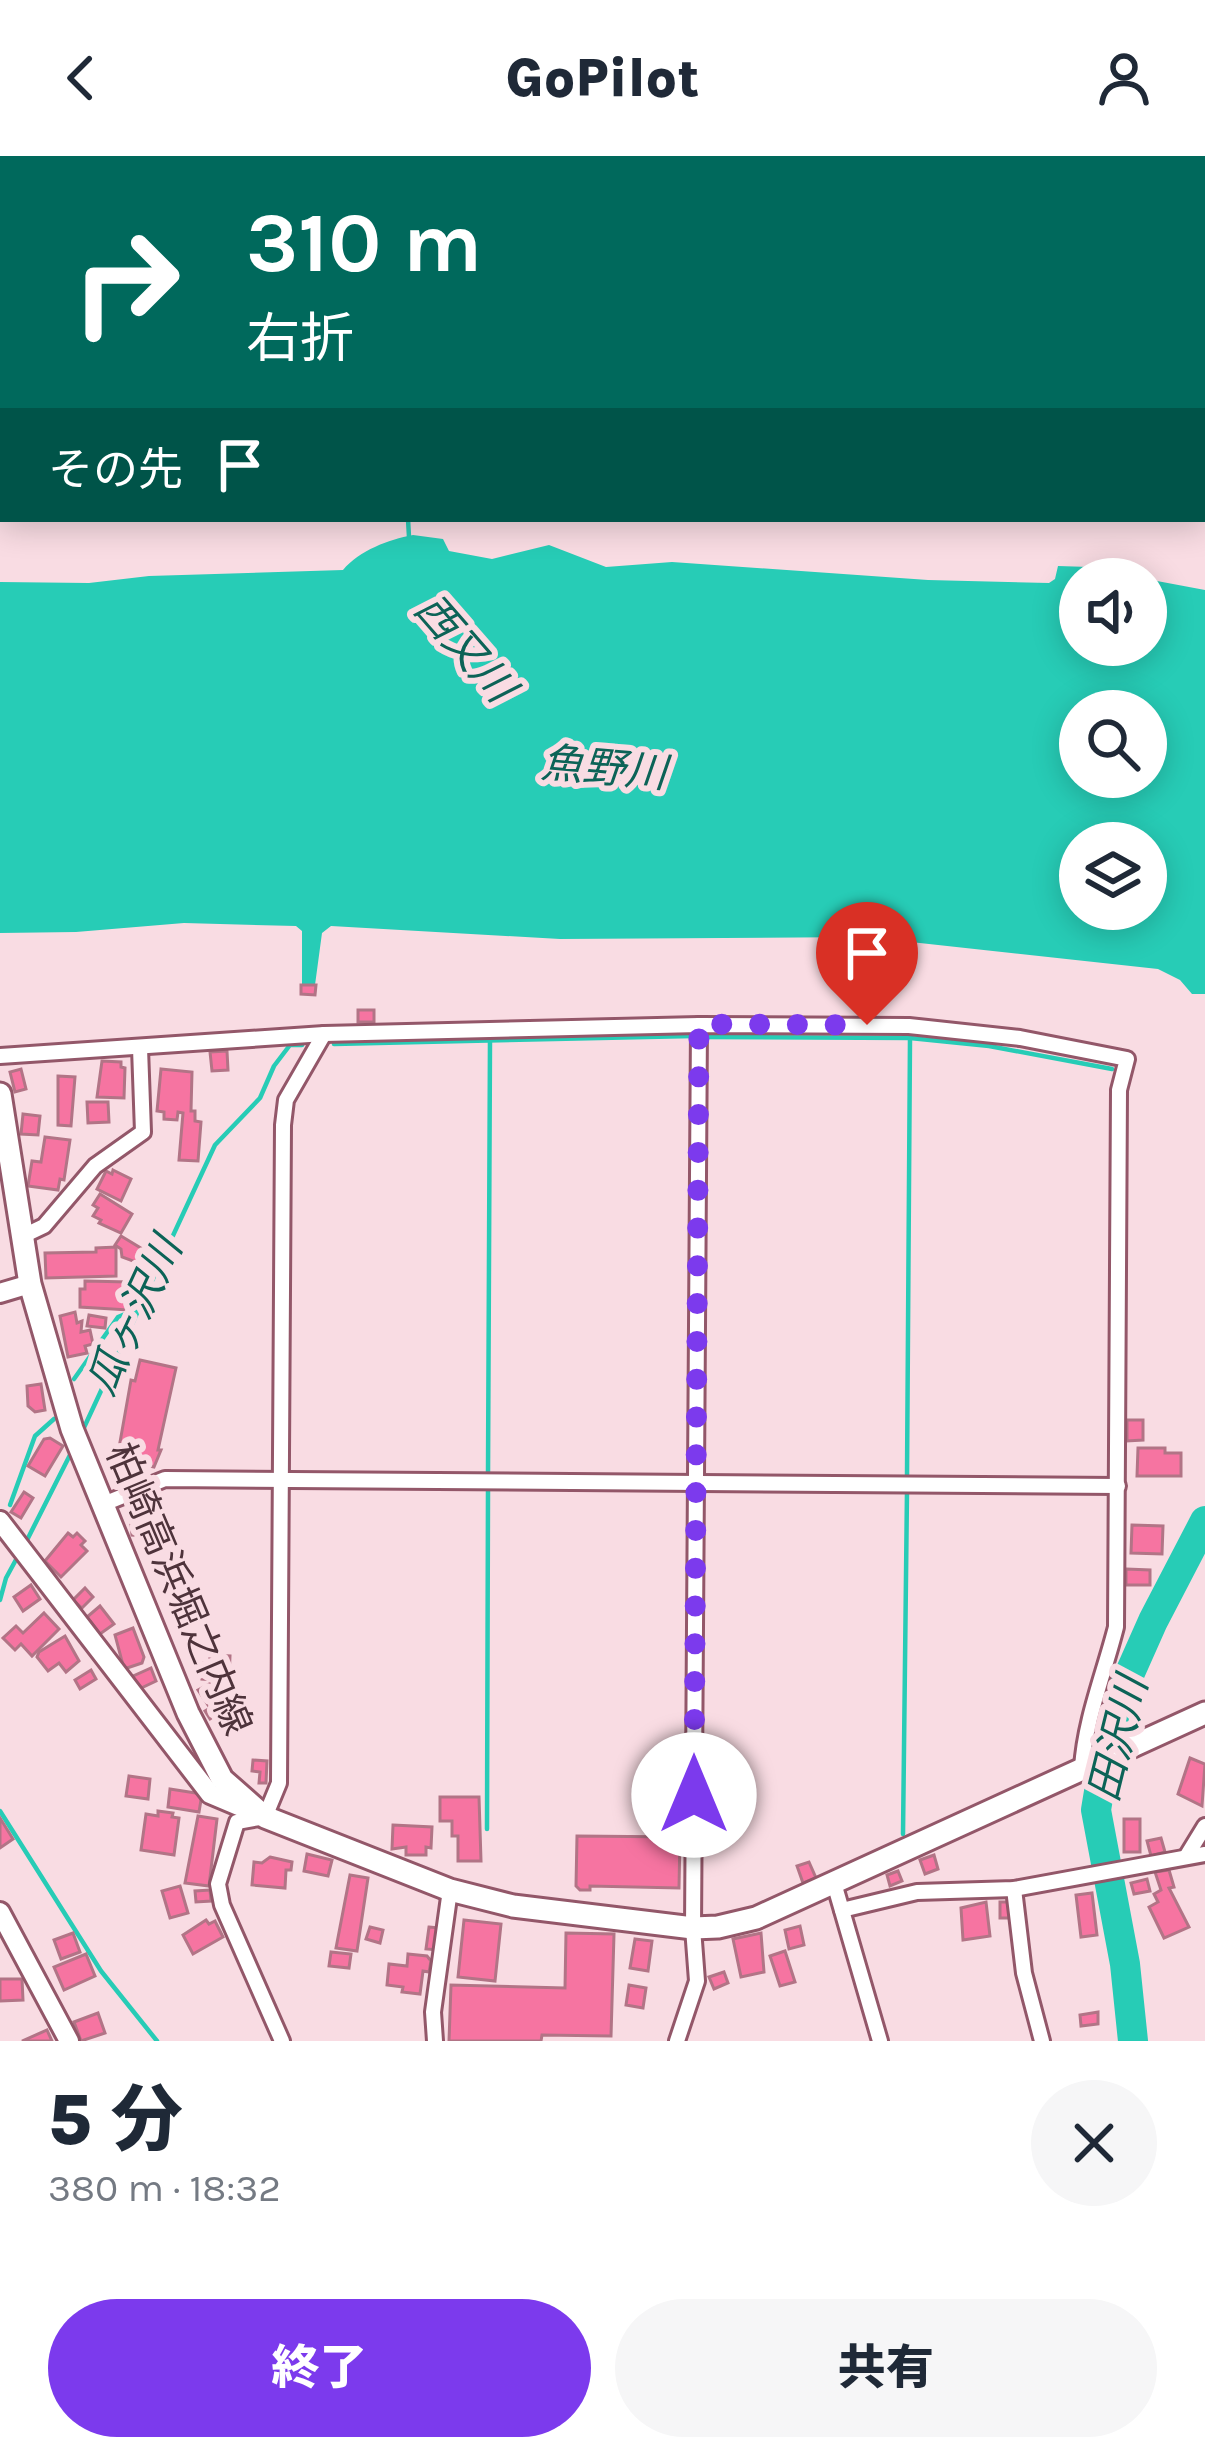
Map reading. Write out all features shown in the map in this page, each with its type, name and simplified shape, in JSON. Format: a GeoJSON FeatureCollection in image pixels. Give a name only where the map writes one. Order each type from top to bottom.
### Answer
{"type":"FeatureCollection","features":[{"type":"Feature","properties":{"kind":"main road","name":"柏崎高浜堀之内線"},"geometry":{"type":"LineString","coordinates":[[0,1094],[29,1285],[72,1429],[188,1713],[222,1779],[266,1817],[450,1890],[513,1906],[718,1927],[756,1918],[1205,1713]]}},
{"type":"Feature","properties":{"kind":"street"},"geometry":{"type":"LineString","coordinates":[[677,2041],[697,1981],[693,1928],[699,1024]]}},
{"type":"Feature","properties":{"kind":"street"},"geometry":{"type":"LineString","coordinates":[[0,1056],[324,1034],[699,1024],[909,1026],[1020,1038],[1127,1059],[1119,1090],[1116,1627],[1084,1732],[1087,1766]]}},
{"type":"Feature","properties":{"kind":"street"},"geometry":{"type":"LineString","coordinates":[[266,1817],[278,1783],[283,1125],[286,1100],[324,1034]]}},
{"type":"Feature","properties":{"kind":"street"},"geometry":{"type":"LineString","coordinates":[[23,1236],[44,1226],[95,1166],[143,1132],[140,1048]]}},
{"type":"Feature","properties":{"kind":"street"},"geometry":{"type":"LineString","coordinates":[[0,1294],[29,1285]]}},
{"type":"Feature","properties":{"kind":"street"},"geometry":{"type":"LineString","coordinates":[[101,1504],[165,1480],[1118,1486]]}},
{"type":"Feature","properties":{"kind":"street"},"geometry":{"type":"LineString","coordinates":[[0,1521],[210,1794],[266,1817]]}},
{"type":"Feature","properties":{"kind":"street"},"geometry":{"type":"LineString","coordinates":[[266,1817],[237,1822],[218,1884],[222,1905],[282,2041]]}},
{"type":"Feature","properties":{"kind":"street"},"geometry":{"type":"LineString","coordinates":[[1186,1857],[1205,1826]]}},
{"type":"Feature","properties":{"kind":"street"},"geometry":{"type":"LineString","coordinates":[[842,1910],[917,1892],[1014,1889],[1205,1854]]}},
{"type":"Feature","properties":{"kind":"street"},"geometry":{"type":"LineString","coordinates":[[834,1883],[880,2041]]}},
{"type":"Feature","properties":{"kind":"street"},"geometry":{"type":"LineString","coordinates":[[1014,1889],[1024,1973],[1042,2041]]}},
{"type":"Feature","properties":{"kind":"street"},"geometry":{"type":"LineString","coordinates":[[435,2041],[433,2012],[450,1890]]}},
{"type":"Feature","properties":{"kind":"street"},"geometry":{"type":"LineString","coordinates":[[0,1912],[69,2041]]}},
{"type":"Feature","properties":{"kind":"water","name":"魚野川"},"geometry":{"type":"Polygon","coordinates":[[[413,535],[443,539],[449,551],[492,559],[549,545],[606,567],[672,562],[928,580],[1049,583],[1059,566],[1059,666],[1167,666],[1167,583],[1205,590],[1205,994],[1192,994],[1180,980],[1158,969],[865,937],[560,939],[331,926],[322,933],[315,985],[302,984],[302,931],[296,926],[184,923],[0,933],[0,582],[89,583],[149,576],[343,570],[384,543],[413,535]]]}},
{"type":"Feature","properties":{"kind":"building"},"geometry":{"type":"Polygon","coordinates":[[[301,985],[316,985],[315,995],[301,994],[301,985]]]}},
{"type":"Feature","properties":{"kind":"building"},"geometry":{"type":"Polygon","coordinates":[[[358,1010],[374,1010],[374,1022],[358,1022],[358,1010]]]}},
{"type":"Feature","properties":{"kind":"building"},"geometry":{"type":"Polygon","coordinates":[[[227,1051],[228,1070],[212,1071],[210,1052],[227,1051]]]}},
{"type":"Feature","properties":{"kind":"building"},"geometry":{"type":"Polygon","coordinates":[[[102,1061],[121,1062],[125,1068],[124,1098],[97,1097],[102,1061]]]}},
{"type":"Feature","properties":{"kind":"building"},"geometry":{"type":"Polygon","coordinates":[[[21,1069],[26,1089],[15,1092],[10,1072],[21,1069]]]}},
{"type":"Feature","properties":{"kind":"building"},"geometry":{"type":"Polygon","coordinates":[[[161,1069],[192,1072],[191,1111],[195,1111],[195,1121],[201,1122],[198,1161],[179,1160],[183,1113],[178,1112],[177,1120],[164,1119],[164,1112],[157,1111],[161,1069]]]}},
{"type":"Feature","properties":{"kind":"building"},"geometry":{"type":"Polygon","coordinates":[[[58,1076],[75,1077],[71,1126],[58,1125],[58,1076]]]}},
{"type":"Feature","properties":{"kind":"building"},"geometry":{"type":"Polygon","coordinates":[[[87,1102],[108,1102],[109,1122],[88,1123],[87,1102]]]}},
{"type":"Feature","properties":{"kind":"building"},"geometry":{"type":"Polygon","coordinates":[[[23,1114],[40,1116],[38,1135],[21,1134],[23,1114]]]}},
{"type":"Feature","properties":{"kind":"building"},"geometry":{"type":"Polygon","coordinates":[[[45,1137],[70,1140],[58,1190],[28,1186],[32,1161],[41,1162],[45,1137]]]}},
{"type":"Feature","properties":{"kind":"building"},"geometry":{"type":"Polygon","coordinates":[[[113,1170],[131,1179],[121,1201],[97,1189],[106,1171],[112,1174],[113,1170]]]}},
{"type":"Feature","properties":{"kind":"building"},"geometry":{"type":"Polygon","coordinates":[[[100,1194],[132,1214],[121,1233],[93,1216],[100,1194]]]}},
{"type":"Feature","properties":{"kind":"building"},"geometry":{"type":"Polygon","coordinates":[[[121,1236],[149,1253],[141,1264],[122,1257],[115,1245],[121,1236]]]}},
{"type":"Feature","properties":{"kind":"building"},"geometry":{"type":"Polygon","coordinates":[[[116,1247],[116,1276],[46,1278],[45,1253],[116,1247]]]}},
{"type":"Feature","properties":{"kind":"building"},"geometry":{"type":"Polygon","coordinates":[[[85,1281],[129,1282],[128,1310],[80,1307],[85,1281]]]}},
{"type":"Feature","properties":{"kind":"building"},"geometry":{"type":"Polygon","coordinates":[[[75,1312],[77,1323],[82,1321],[81,1332],[90,1330],[93,1344],[85,1346],[87,1353],[68,1357],[60,1316],[75,1312]]]}},
{"type":"Feature","properties":{"kind":"building"},"geometry":{"type":"Polygon","coordinates":[[[89,1315],[106,1318],[105,1328],[87,1326],[89,1315]]]}},
{"type":"Feature","properties":{"kind":"building"},"geometry":{"type":"Polygon","coordinates":[[[140,1360],[176,1368],[154,1467],[117,1459],[131,1380],[135,1381],[140,1360]]]}},
{"type":"Feature","properties":{"kind":"building"},"geometry":{"type":"Polygon","coordinates":[[[41,1384],[45,1410],[35,1412],[28,1406],[27,1386],[41,1384]]]}},
{"type":"Feature","properties":{"kind":"building"},"geometry":{"type":"Polygon","coordinates":[[[1127,1420],[1143,1420],[1143,1440],[1127,1441],[1127,1420]]]}},
{"type":"Feature","properties":{"kind":"building"},"geometry":{"type":"Polygon","coordinates":[[[44,1439],[63,1446],[45,1476],[28,1466],[44,1439]]]}},
{"type":"Feature","properties":{"kind":"building"},"geometry":{"type":"Polygon","coordinates":[[[1138,1448],[1181,1453],[1181,1476],[1137,1476],[1138,1448]]]}},
{"type":"Feature","properties":{"kind":"building"},"geometry":{"type":"Polygon","coordinates":[[[24,1492],[33,1498],[21,1518],[11,1512],[24,1492]]]}},
{"type":"Feature","properties":{"kind":"building"},"geometry":{"type":"Polygon","coordinates":[[[138,1506],[157,1506],[159,1537],[132,1535],[131,1525],[139,1525],[138,1506]]]}},
{"type":"Feature","properties":{"kind":"building"},"geometry":{"type":"Polygon","coordinates":[[[1132,1525],[1163,1526],[1162,1554],[1131,1553],[1132,1525]]]}},
{"type":"Feature","properties":{"kind":"building"},"geometry":{"type":"Polygon","coordinates":[[[68,1533],[73,1537],[77,1533],[87,1551],[61,1577],[45,1561],[68,1533]]]}},
{"type":"Feature","properties":{"kind":"building"},"geometry":{"type":"Polygon","coordinates":[[[1126,1569],[1150,1570],[1150,1585],[1126,1585],[1126,1569]]]}},
{"type":"Feature","properties":{"kind":"building"},"geometry":{"type":"Polygon","coordinates":[[[31,1585],[40,1599],[23,1611],[14,1597],[31,1585]]]}},
{"type":"Feature","properties":{"kind":"building"},"geometry":{"type":"Polygon","coordinates":[[[85,1588],[93,1597],[82,1608],[73,1600],[85,1588]]]}},
{"type":"Feature","properties":{"kind":"building"},"geometry":{"type":"Polygon","coordinates":[[[100,1606],[114,1624],[100,1634],[87,1617],[100,1606]]]}},
{"type":"Feature","properties":{"kind":"building"},"geometry":{"type":"Polygon","coordinates":[[[44,1613],[59,1629],[32,1656],[21,1644],[15,1650],[3,1638],[16,1626],[23,1633],[44,1613]]]}},
{"type":"Feature","properties":{"kind":"building"},"geometry":{"type":"Polygon","coordinates":[[[133,1628],[144,1657],[142,1663],[124,1669],[115,1635],[133,1628]]]}},
{"type":"Feature","properties":{"kind":"building"},"geometry":{"type":"Polygon","coordinates":[[[65,1636],[79,1661],[66,1672],[59,1663],[48,1671],[37,1657],[39,1652],[65,1636]]]}},
{"type":"Feature","properties":{"kind":"building"},"geometry":{"type":"Polygon","coordinates":[[[210,1655],[230,1656],[229,1681],[202,1679],[203,1663],[210,1664],[210,1655]]]}},
{"type":"Feature","properties":{"kind":"building"},"geometry":{"type":"Polygon","coordinates":[[[151,1668],[156,1681],[137,1690],[131,1677],[151,1668]]]}},
{"type":"Feature","properties":{"kind":"building"},"geometry":{"type":"Polygon","coordinates":[[[91,1670],[96,1679],[80,1689],[75,1680],[91,1670]]]}},
{"type":"Feature","properties":{"kind":"building"},"geometry":{"type":"Polygon","coordinates":[[[213,1682],[234,1717],[218,1726],[205,1711],[210,1708],[198,1690],[213,1682]]]}},
{"type":"Feature","properties":{"kind":"building"},"geometry":{"type":"Polygon","coordinates":[[[679,1757],[688,1757],[686,1794],[678,1794],[679,1757]]]}},
{"type":"Feature","properties":{"kind":"building"},"geometry":{"type":"Polygon","coordinates":[[[1190,1758],[1205,1764],[1202,1806],[1178,1794],[1190,1758]]]}},
{"type":"Feature","properties":{"kind":"building"},"geometry":{"type":"Polygon","coordinates":[[[253,1760],[267,1761],[266,1783],[259,1783],[260,1772],[252,1771],[253,1760]]]}},
{"type":"Feature","properties":{"kind":"building"},"geometry":{"type":"Polygon","coordinates":[[[129,1776],[150,1779],[148,1799],[126,1796],[129,1776]]]}},
{"type":"Feature","properties":{"kind":"building"},"geometry":{"type":"Polygon","coordinates":[[[170,1789],[202,1794],[199,1812],[168,1807],[170,1789]]]}},
{"type":"Feature","properties":{"kind":"building"},"geometry":{"type":"Polygon","coordinates":[[[440,1797],[479,1797],[481,1861],[458,1861],[458,1836],[452,1836],[452,1821],[440,1821],[440,1797]]]}},
{"type":"Feature","properties":{"kind":"building"},"geometry":{"type":"Polygon","coordinates":[[[158,1811],[179,1818],[174,1855],[141,1850],[146,1814],[158,1816],[158,1811]]]}},
{"type":"Feature","properties":{"kind":"building"},"geometry":{"type":"Polygon","coordinates":[[[198,1816],[217,1819],[209,1886],[185,1883],[198,1816]]]}},
{"type":"Feature","properties":{"kind":"building"},"geometry":{"type":"Polygon","coordinates":[[[0,1818],[13,1839],[0,1848],[0,1818]]]}},
{"type":"Feature","properties":{"kind":"building"},"geometry":{"type":"Polygon","coordinates":[[[1124,1819],[1140,1819],[1140,1852],[1124,1852],[1124,1819]]]}},
{"type":"Feature","properties":{"kind":"building"},"geometry":{"type":"Polygon","coordinates":[[[393,1825],[432,1827],[426,1855],[406,1855],[406,1847],[392,1849],[393,1825]]]}},
{"type":"Feature","properties":{"kind":"building"},"geometry":{"type":"Polygon","coordinates":[[[577,1836],[680,1837],[679,1888],[590,1886],[590,1890],[580,1890],[576,1886],[577,1836]]]}},
{"type":"Feature","properties":{"kind":"building"},"geometry":{"type":"Polygon","coordinates":[[[1161,1838],[1165,1852],[1151,1856],[1147,1841],[1161,1838]]]}},
{"type":"Feature","properties":{"kind":"building"},"geometry":{"type":"Polygon","coordinates":[[[307,1854],[332,1860],[328,1876],[304,1871],[307,1854]]]}},
{"type":"Feature","properties":{"kind":"building"},"geometry":{"type":"Polygon","coordinates":[[[934,1855],[938,1869],[925,1874],[920,1860],[934,1855]]]}},
{"type":"Feature","properties":{"kind":"building"},"geometry":{"type":"Polygon","coordinates":[[[270,1857],[292,1862],[291,1870],[286,1870],[285,1888],[252,1885],[254,1862],[270,1857]]]}},
{"type":"Feature","properties":{"kind":"building"},"geometry":{"type":"Polygon","coordinates":[[[809,1862],[816,1878],[803,1883],[797,1866],[809,1862]]]}},
{"type":"Feature","properties":{"kind":"building"},"geometry":{"type":"Polygon","coordinates":[[[1169,1870],[1174,1887],[1169,1888],[1189,1927],[1164,1938],[1149,1907],[1158,1902],[1154,1894],[1161,1890],[1155,1872],[1169,1870]]]}},
{"type":"Feature","properties":{"kind":"building"},"geometry":{"type":"Polygon","coordinates":[[[898,1871],[902,1881],[890,1886],[887,1875],[898,1871]]]}},
{"type":"Feature","properties":{"kind":"building"},"geometry":{"type":"Polygon","coordinates":[[[350,1875],[368,1878],[357,1951],[336,1948],[350,1875]]]}},
{"type":"Feature","properties":{"kind":"building"},"geometry":{"type":"Polygon","coordinates":[[[1147,1879],[1150,1891],[1134,1894],[1131,1883],[1147,1879]]]}},
{"type":"Feature","properties":{"kind":"building"},"geometry":{"type":"Polygon","coordinates":[[[180,1886],[188,1913],[170,1918],[162,1891],[180,1886]]]}},
{"type":"Feature","properties":{"kind":"building"},"geometry":{"type":"Polygon","coordinates":[[[210,1890],[211,1901],[196,1902],[195,1891],[210,1890]]]}},
{"type":"Feature","properties":{"kind":"building"},"geometry":{"type":"Polygon","coordinates":[[[1092,1893],[1097,1935],[1081,1937],[1076,1895],[1092,1893]]]}},
{"type":"Feature","properties":{"kind":"building"},"geometry":{"type":"Polygon","coordinates":[[[986,1902],[990,1936],[963,1940],[961,1908],[986,1902]]]}},
{"type":"Feature","properties":{"kind":"building"},"geometry":{"type":"Polygon","coordinates":[[[1000,1902],[1010,1902],[1010,1918],[1000,1918],[1000,1902]]]}},
{"type":"Feature","properties":{"kind":"building"},"geometry":{"type":"Polygon","coordinates":[[[206,1920],[209,1924],[215,1921],[223,1937],[193,1954],[183,1935],[206,1920]]]}},
{"type":"Feature","properties":{"kind":"building"},"geometry":{"type":"Polygon","coordinates":[[[464,1920],[501,1924],[495,1981],[458,1977],[464,1920]]]}},
{"type":"Feature","properties":{"kind":"building"},"geometry":{"type":"Polygon","coordinates":[[[800,1926],[804,1945],[789,1949],[785,1930],[800,1926]]]}},
{"type":"Feature","properties":{"kind":"building"},"geometry":{"type":"Polygon","coordinates":[[[370,1927],[383,1930],[380,1943],[366,1939],[370,1927]]]}},
{"type":"Feature","properties":{"kind":"building"},"geometry":{"type":"Polygon","coordinates":[[[429,1927],[440,1928],[438,1950],[426,1949],[429,1927]]]}},
{"type":"Feature","properties":{"kind":"building"},"geometry":{"type":"Polygon","coordinates":[[[73,1933],[80,1952],[61,1959],[54,1940],[73,1933]]]}},
{"type":"Feature","properties":{"kind":"building"},"geometry":{"type":"Polygon","coordinates":[[[566,1933],[614,1934],[611,2036],[449,2041],[451,1985],[565,1988],[566,1933]]]}},
{"type":"Feature","properties":{"kind":"building"},"geometry":{"type":"Polygon","coordinates":[[[761,1933],[764,1972],[741,1977],[733,1939],[761,1933]]]}},
{"type":"Feature","properties":{"kind":"building"},"geometry":{"type":"Polygon","coordinates":[[[635,1939],[652,1941],[648,1971],[630,1968],[635,1939]]]}},
{"type":"Feature","properties":{"kind":"building"},"geometry":{"type":"Polygon","coordinates":[[[785,1951],[795,1982],[780,1986],[770,1956],[785,1951]]]}},
{"type":"Feature","properties":{"kind":"building"},"geometry":{"type":"Polygon","coordinates":[[[331,1952],[351,1954],[349,1968],[329,1966],[331,1952]]]}},
{"type":"Feature","properties":{"kind":"building"},"geometry":{"type":"Polygon","coordinates":[[[86,1954],[95,1976],[64,1990],[54,1967],[86,1954]]]}},
{"type":"Feature","properties":{"kind":"building"},"geometry":{"type":"Polygon","coordinates":[[[408,1954],[427,1956],[431,1961],[429,1972],[423,1971],[420,1994],[387,1985],[389,1964],[407,1966],[408,1954]]]}},
{"type":"Feature","properties":{"kind":"building"},"geometry":{"type":"Polygon","coordinates":[[[724,1972],[728,1983],[714,1989],[709,1977],[724,1972]]]}},
{"type":"Feature","properties":{"kind":"building"},"geometry":{"type":"Polygon","coordinates":[[[0,1979],[22,1979],[23,2000],[0,2001],[0,1979]]]}},
{"type":"Feature","properties":{"kind":"building"},"geometry":{"type":"Polygon","coordinates":[[[629,1985],[646,1988],[643,2008],[626,2005],[629,1985]]]}},
{"type":"Feature","properties":{"kind":"building"},"geometry":{"type":"Polygon","coordinates":[[[1098,2012],[1098,2024],[1081,2026],[1080,2015],[1098,2012]]]}},
{"type":"Feature","properties":{"kind":"building"},"geometry":{"type":"Polygon","coordinates":[[[98,2013],[105,2033],[81,2041],[74,2022],[98,2013]]]}},
{"type":"Feature","properties":{"kind":"building"},"geometry":{"type":"Polygon","coordinates":[[[47,2030],[52,2041],[22,2041],[47,2030]]]}},
{"type":"Feature","properties":{"kind":"waterway","name":"西又川"},"geometry":{"type":"LineString","coordinates":[[408,522],[409,537]]}},
{"type":"Feature","properties":{"kind":"waterway"},"geometry":{"type":"LineString","coordinates":[[334,1044],[693,1036]]}},
{"type":"Feature","properties":{"kind":"waterway"},"geometry":{"type":"LineString","coordinates":[[704,1037],[910,1038],[989,1046],[1112,1069]]}},
{"type":"Feature","properties":{"kind":"waterway"},"geometry":{"type":"LineString","coordinates":[[907,1477],[910,1038]]}},
{"type":"Feature","properties":{"kind":"waterway"},"geometry":{"type":"LineString","coordinates":[[488,1476],[490,1039]]}},
{"type":"Feature","properties":{"kind":"waterway","name":"瓜ヶ沢川"},"geometry":{"type":"LineString","coordinates":[[81,1434],[215,1145],[260,1098],[290,1045],[302,1045]]}},
{"type":"Feature","properties":{"kind":"waterway"},"geometry":{"type":"LineString","coordinates":[[74,1379],[118,1317],[137,1309]]}},
{"type":"Feature","properties":{"kind":"waterway"},"geometry":{"type":"LineString","coordinates":[[10,1505],[35,1436],[54,1419]]}},
{"type":"Feature","properties":{"kind":"waterway","name":"瓜ヶ沢川"},"geometry":{"type":"LineString","coordinates":[[24,1546],[73,1449]]}},
{"type":"Feature","properties":{"kind":"waterway"},"geometry":{"type":"LineString","coordinates":[[487,1829],[488,1489]]}},
{"type":"Feature","properties":{"kind":"waterway"},"geometry":{"type":"LineString","coordinates":[[903,1834],[907,1491]]}},
{"type":"Feature","properties":{"kind":"waterway","name":"田沢川"},"geometry":{"type":"LineString","coordinates":[[1133,2041],[1125,1964],[1096,1810],[1121,1693],[1205,1521]]}},
{"type":"Feature","properties":{"kind":"waterway","name":"瓜ヶ沢川"},"geometry":{"type":"LineString","coordinates":[[0,1600],[18,1556]]}},
{"type":"Feature","properties":{"kind":"waterway","name":"瓜ヶ沢川"},"geometry":{"type":"LineString","coordinates":[[0,1811],[101,1971],[157,2041]]}},
{"type":"Feature","properties":{"kind":"route"},"geometry":{"type":"LineString","coordinates":[[694,1795],[699,1024],[867,1025]]}}]}
